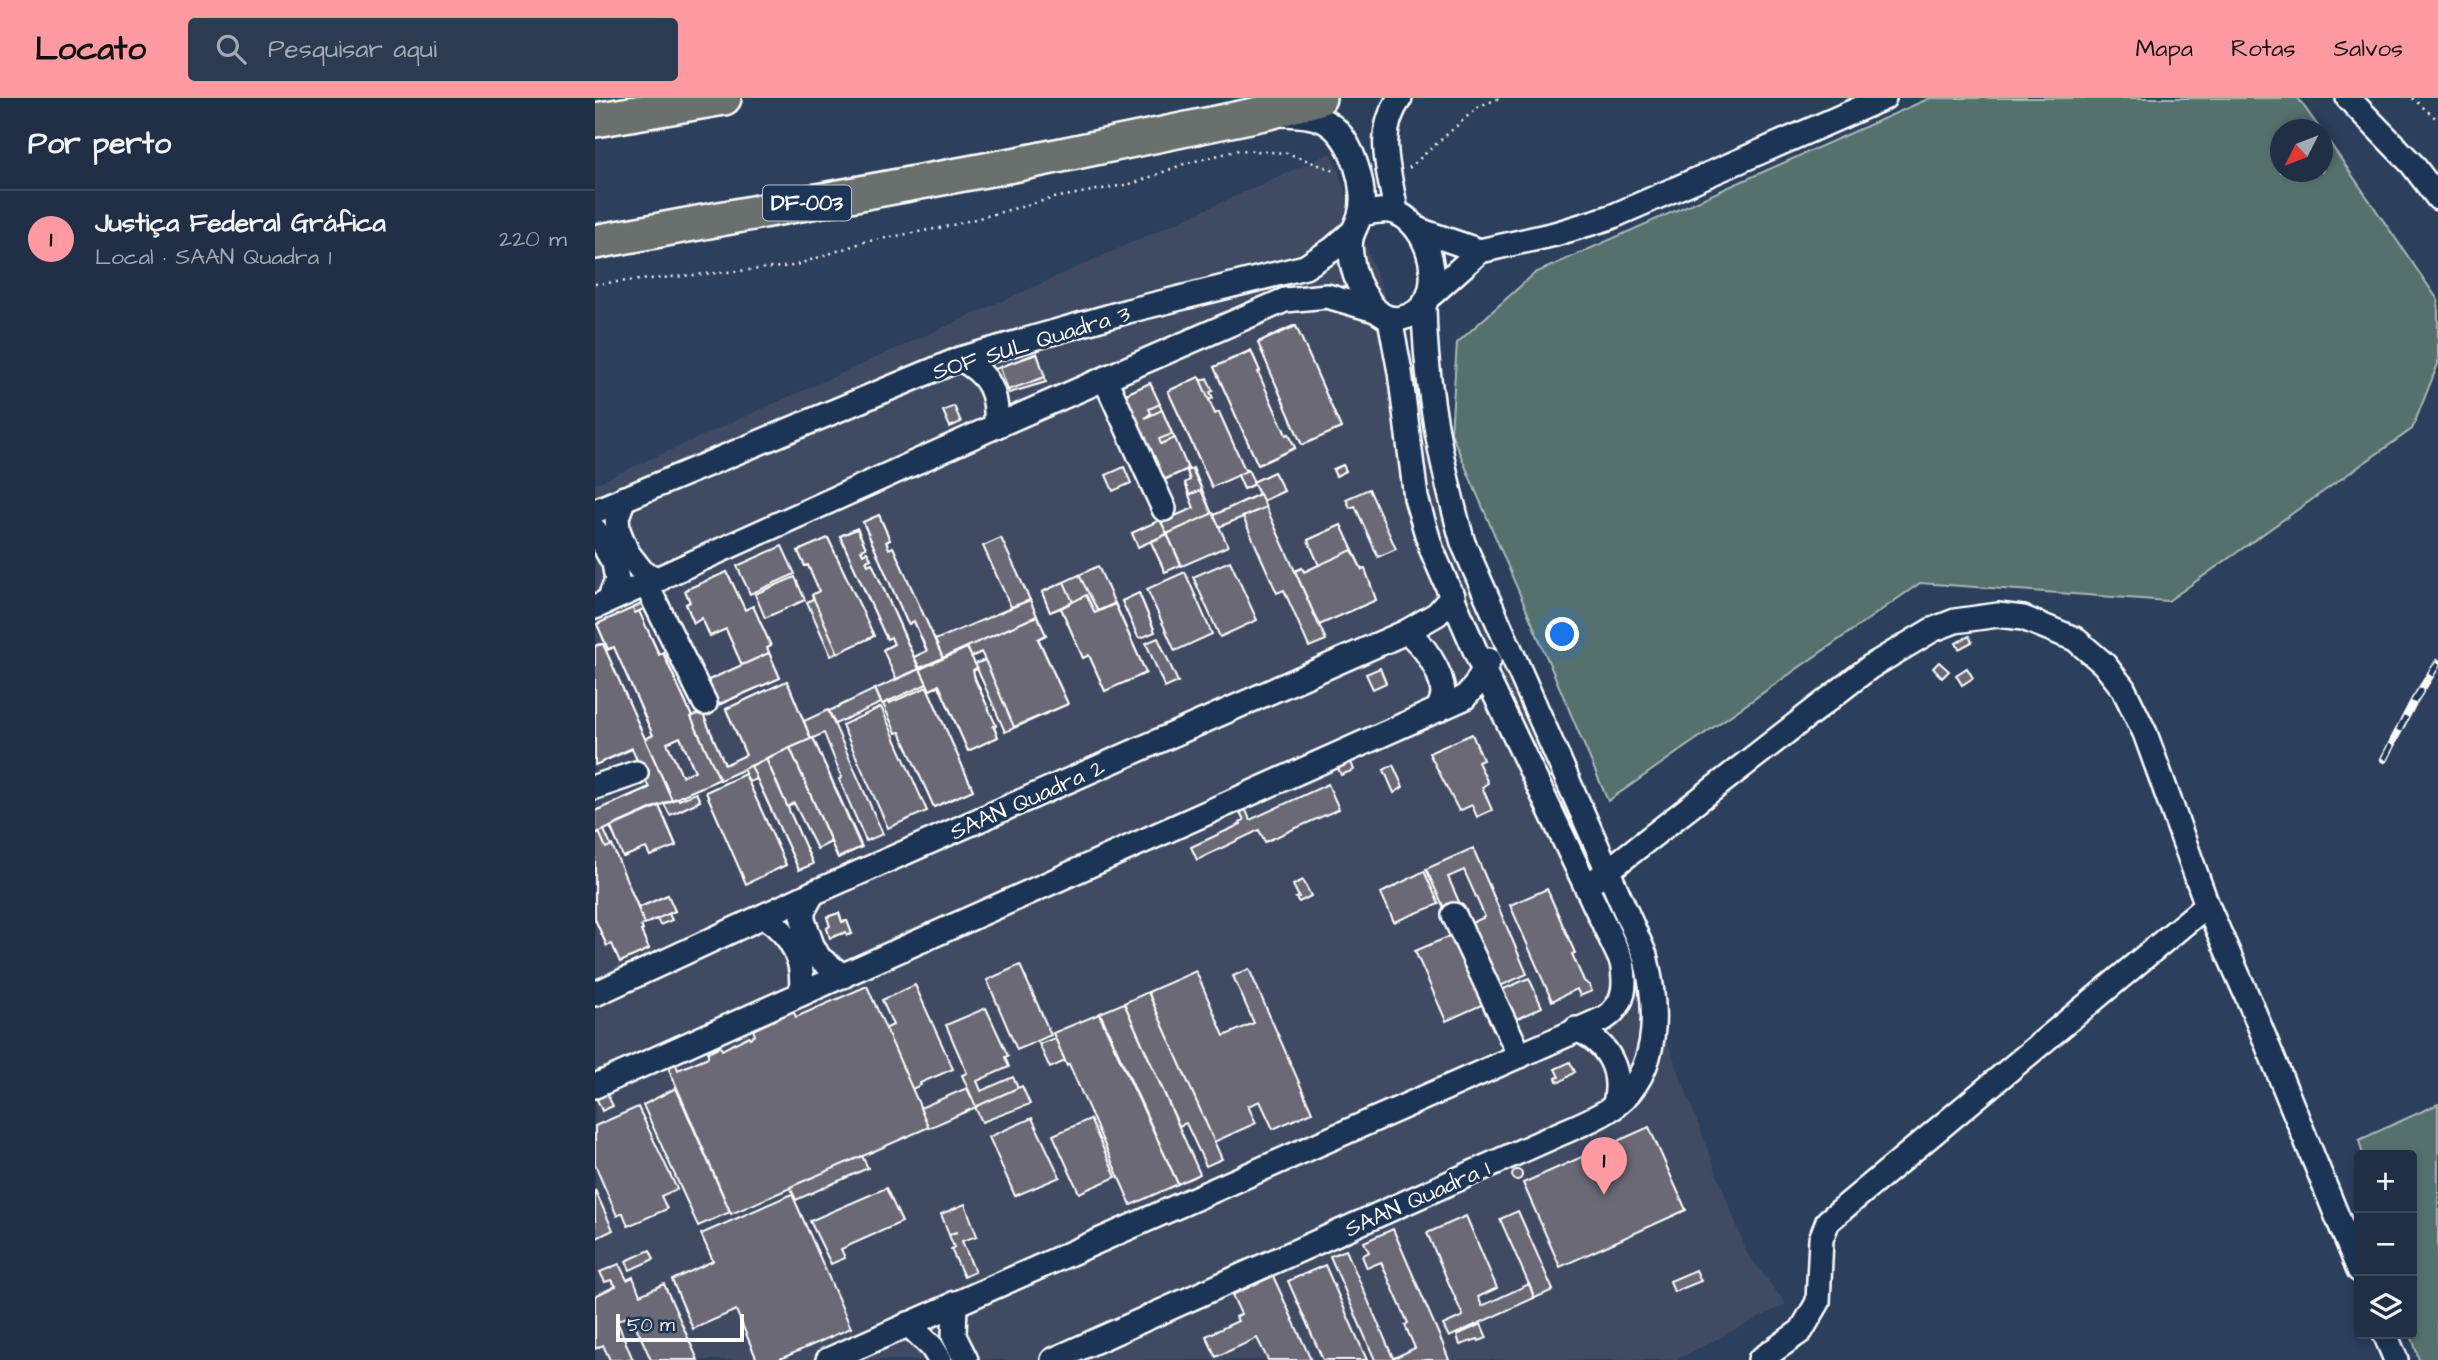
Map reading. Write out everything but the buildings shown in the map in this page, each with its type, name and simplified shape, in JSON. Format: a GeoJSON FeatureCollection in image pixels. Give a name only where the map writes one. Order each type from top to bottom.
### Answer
{"type":"FeatureCollection","features":[{"type":"Feature","properties":{"kind":"highway"},"geometry":{"type":"LineString","coordinates":[[595,120],[724,98]]}},
{"type":"Feature","properties":{"kind":"highway","name":"DF-003"},"geometry":{"type":"LineString","coordinates":[[595,242],[1018,164],[1269,112],[1319,98]]}},
{"type":"Feature","properties":{"kind":"street"},"geometry":{"type":"LineString","coordinates":[[1397,212],[1385,145],[1386,126],[1391,111],[1400,98]]}},
{"type":"Feature","properties":{"kind":"street"},"geometry":{"type":"LineString","coordinates":[[602,604],[996,426],[1285,300],[1327,296],[1382,315],[1404,318],[1480,251],[1555,234],[1611,217],[1884,98]]}},
{"type":"Feature","properties":{"kind":"street"},"geometry":{"type":"LineString","coordinates":[[2348,98],[2435,189]]}},
{"type":"Feature","properties":{"kind":"street"},"geometry":{"type":"LineString","coordinates":[[828,1360],[1612,1014],[1623,997],[1625,984],[1622,962],[1484,671],[1431,548],[1416,498],[1400,372],[1382,315],[1363,293],[1350,255],[1360,180],[1348,145],[1328,123],[1311,117],[1269,112]]}},
{"type":"Feature","properties":{"kind":"street"},"geometry":{"type":"LineString","coordinates":[[1356,223],[1381,210],[1397,212],[1419,230],[1480,251]]}},
{"type":"Feature","properties":{"kind":"street","name":"SOF SUL Quadra 3"},"geometry":{"type":"LineString","coordinates":[[595,511],[960,359],[1128,311],[1305,267],[1333,249],[1356,223]]}},
{"type":"Feature","properties":{"kind":"street"},"geometry":{"type":"LineString","coordinates":[[1419,230],[1428,247],[1431,267],[1428,299]]}},
{"type":"Feature","properties":{"kind":"street","name":"SAAN Quadra 1"},"geometry":{"type":"LineString","coordinates":[[1053,1360],[1548,1139],[1614,1107],[1641,1076],[1653,1037],[1653,995],[1648,964],[1463,542],[1445,479],[1434,417],[1425,338],[1428,299]]}},
{"type":"Feature","properties":{"kind":"street"},"geometry":{"type":"LineString","coordinates":[[960,359],[975,366],[988,383],[997,410],[996,426]]}},
{"type":"Feature","properties":{"kind":"street"},"geometry":{"type":"LineString","coordinates":[[1105,379],[1164,509]]}},
{"type":"Feature","properties":{"kind":"street"},"geometry":{"type":"LineString","coordinates":[[624,498],[617,517],[618,530],[627,552],[653,581],[705,703]]}},
{"type":"Feature","properties":{"kind":"street"},"geometry":{"type":"LineString","coordinates":[[595,530],[614,564],[617,580],[602,604]]}},
{"type":"Feature","properties":{"kind":"street","name":"SAAN Quadra 2"},"geometry":{"type":"LineString","coordinates":[[595,994],[814,893],[1406,632],[1437,614],[1453,596]]}},
{"type":"Feature","properties":{"kind":"street"},"geometry":{"type":"LineString","coordinates":[[1585,886],[1609,872],[1870,667],[1932,630],[1955,621],[1998,615],[2023,618],[2075,639],[2104,664],[2123,688],[2145,733],[2207,905],[2251,1005],[2354,1258]]}},
{"type":"Feature","properties":{"kind":"street"},"geometry":{"type":"LineString","coordinates":[[595,1086],[1464,698],[1484,671],[1500,628]]}},
{"type":"Feature","properties":{"kind":"street"},"geometry":{"type":"LineString","coordinates":[[1406,632],[1418,639],[1434,665],[1443,693],[1439,710]]}},
{"type":"Feature","properties":{"kind":"street"},"geometry":{"type":"LineString","coordinates":[[1464,698],[1484,699],[1501,706]]}},
{"type":"Feature","properties":{"kind":"street"},"geometry":{"type":"LineString","coordinates":[[595,787],[636,773]]}},
{"type":"Feature","properties":{"kind":"street"},"geometry":{"type":"LineString","coordinates":[[814,893],[803,911],[803,920],[819,958],[843,976]]}},
{"type":"Feature","properties":{"kind":"street"},"geometry":{"type":"LineString","coordinates":[[1760,1360],[1801,1331],[1818,1302],[1821,1239],[1828,1221],[2207,905]]}},
{"type":"Feature","properties":{"kind":"street"},"geometry":{"type":"LineString","coordinates":[[1454,915],[1520,1056]]}},
{"type":"Feature","properties":{"kind":"street"},"geometry":{"type":"LineString","coordinates":[[765,917],[777,925],[796,948],[803,977],[801,994]]}},
{"type":"Feature","properties":{"kind":"street"},"geometry":{"type":"LineString","coordinates":[[1576,1029],[1595,1039],[1611,1061],[1619,1089],[1614,1107]]}},
{"type":"Feature","properties":{"kind":"street"},"geometry":{"type":"LineString","coordinates":[[955,1303],[954,1336],[966,1360]]}},
{"type":"Feature","properties":{"kind":"street"},"geometry":{"type":"LineString","coordinates":[[908,1324],[932,1347],[940,1360]]}},
{"type":"Feature","properties":{"kind":"street"},"geometry":{"type":"LineString","coordinates":[[2387,1339],[2396,1360]]}},
{"type":"Feature","properties":{"kind":"path"},"geometry":{"type":"LineString","coordinates":[[1391,179],[1400,176],[1478,107],[1500,98]]}},
{"type":"Feature","properties":{"kind":"path"},"geometry":{"type":"LineString","coordinates":[[2412,98],[2438,120]]}},
{"type":"Feature","properties":{"kind":"path"},"geometry":{"type":"LineString","coordinates":[[595,284],[793,266],[864,242],[945,227],[1053,198],[1135,183],[1184,164],[1239,150],[1287,153],[1360,180]]}},
{"type":"Feature","properties":{"kind":"shaded area"},"geometry":{"type":"Polygon","coordinates":[[[1331,153],[1747,1253],[1786,1304],[1676,1360],[595,1360],[595,484],[1331,153]]]}},
{"type":"Feature","properties":{"kind":"green space"},"geometry":{"type":"Polygon","coordinates":[[[1930,98],[2298,98],[2313,119],[2270,119],[2270,182],[2333,182],[2333,148],[2438,300],[2438,364],[2412,429],[2168,601],[1920,583],[1608,801],[1451,433],[1457,343],[1535,273],[1930,98]]]}},
{"type":"Feature","properties":{"kind":"green space"},"geometry":{"type":"Polygon","coordinates":[[[2438,1104],[2438,1360],[2419,1360],[2413,1339],[2417,1339],[2417,1150],[2362,1150],[2359,1140],[2438,1104]]]}},
{"type":"Feature","properties":{"kind":"railway"},"geometry":{"type":"LineString","coordinates":[[2384,759],[2414,701],[2438,663]]}},
{"type":"Feature","properties":{"kind":"place","name":"Justiça Federal Gráfica"},"geometry":{"type":"Point","coordinates":[1604,1195]}}]}
